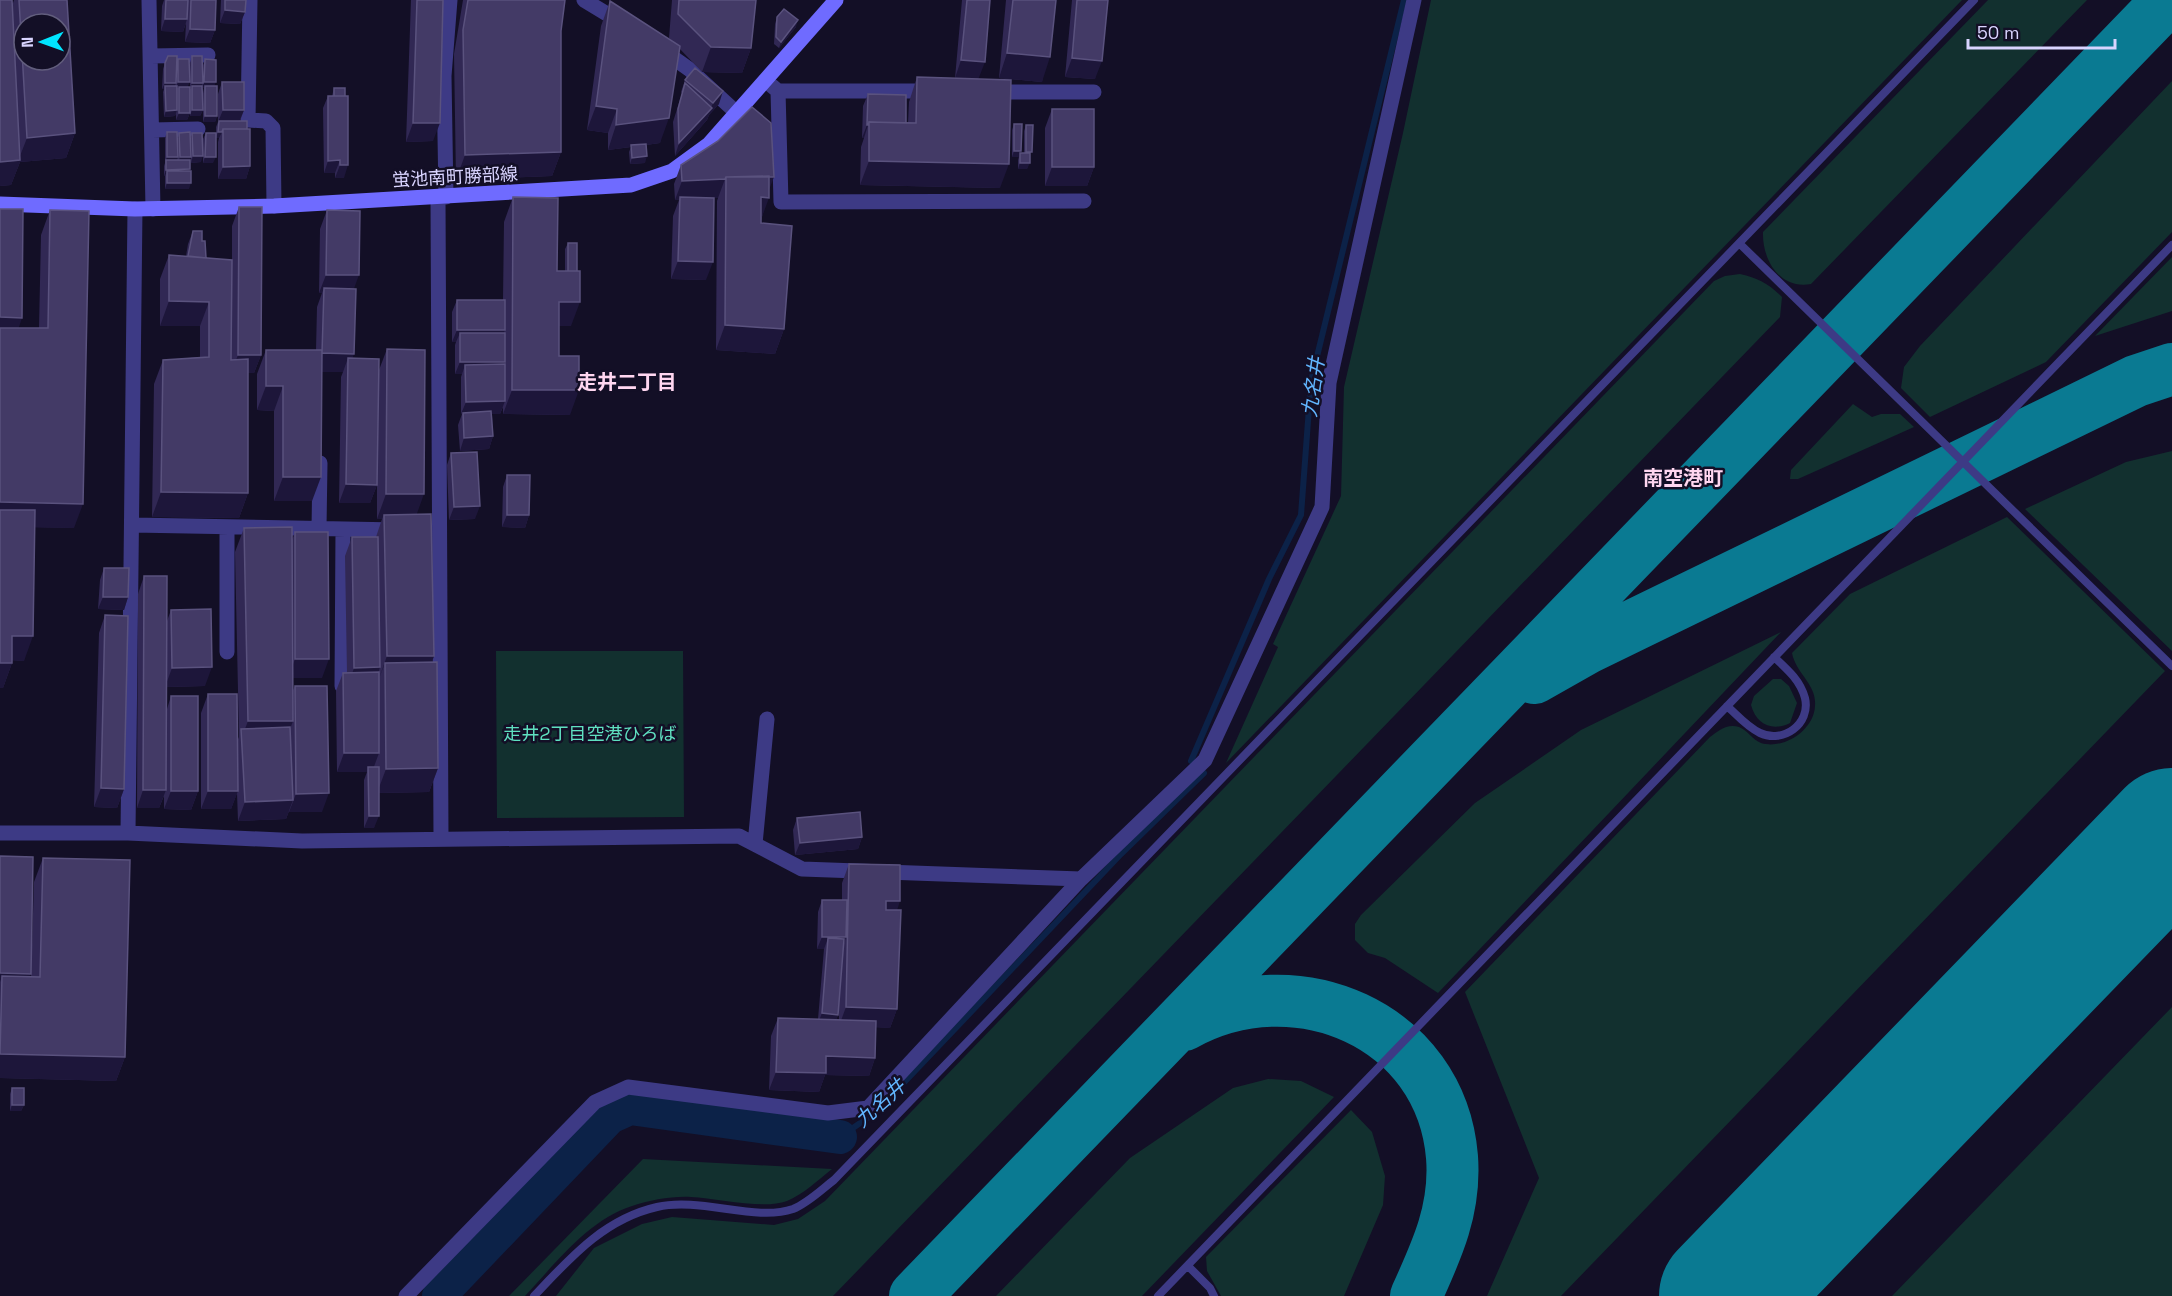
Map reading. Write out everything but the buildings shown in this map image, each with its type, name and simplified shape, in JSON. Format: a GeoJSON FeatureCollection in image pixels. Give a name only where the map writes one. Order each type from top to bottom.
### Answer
{"type":"FeatureCollection","features":[{"type":"Feature","properties":{"kind":"street"},"geometry":{"type":"LineString","coordinates":[[148,0],[153,209]]}},
{"type":"Feature","properties":{"kind":"street"},"geometry":{"type":"LineString","coordinates":[[250,0],[248,120],[266,121],[273,128],[274,206]]}},
{"type":"Feature","properties":{"kind":"street"},"geometry":{"type":"LineString","coordinates":[[441,839],[429,531],[442,197],[444,76],[450,0]]}},
{"type":"Feature","properties":{"kind":"street"},"geometry":{"type":"LineString","coordinates":[[584,0],[633,30]]}},
{"type":"Feature","properties":{"kind":"street","name":"蛍池南町勝部線"},"geometry":{"type":"LineString","coordinates":[[0,204],[135,209],[274,206],[631,185],[672,171],[709,144],[738,114],[772,85],[836,0]]}},
{"type":"Feature","properties":{"kind":"street"},"geometry":{"type":"LineString","coordinates":[[406,1296],[595,1102],[628,1087],[828,1113],[868,1108],[1081,879],[1205,760],[1322,507],[1329,383],[1414,0]]}},
{"type":"Feature","properties":{"kind":"street"},"geometry":{"type":"LineString","coordinates":[[652,43],[689,69],[738,114]]}},
{"type":"Feature","properties":{"kind":"street"},"geometry":{"type":"LineString","coordinates":[[151,56],[208,55]]}},
{"type":"Feature","properties":{"kind":"street"},"geometry":{"type":"LineString","coordinates":[[953,92],[772,85],[782,202],[1084,201]]}},
{"type":"Feature","properties":{"kind":"street"},"geometry":{"type":"LineString","coordinates":[[977,92],[1094,92]]}},
{"type":"Feature","properties":{"kind":"street"},"geometry":{"type":"LineString","coordinates":[[152,130],[198,129]]}},
{"type":"Feature","properties":{"kind":"street"},"geometry":{"type":"LineString","coordinates":[[128,833],[135,209]]}},
{"type":"Feature","properties":{"kind":"street"},"geometry":{"type":"LineString","coordinates":[[319,529],[320,450]]}},
{"type":"Feature","properties":{"kind":"street"},"geometry":{"type":"LineString","coordinates":[[133,525],[429,531]]}},
{"type":"Feature","properties":{"kind":"street"},"geometry":{"type":"LineString","coordinates":[[227,527],[227,652]]}},
{"type":"Feature","properties":{"kind":"street"},"geometry":{"type":"LineString","coordinates":[[342,686],[343,529]]}},
{"type":"Feature","properties":{"kind":"street"},"geometry":{"type":"LineString","coordinates":[[755,844],[767,719]]}},
{"type":"Feature","properties":{"kind":"street"},"geometry":{"type":"LineString","coordinates":[[0,833],[128,833],[302,841],[739,836],[802,869],[1081,879]]}},
{"type":"Feature","properties":{"kind":"lane"},"geometry":{"type":"LineString","coordinates":[[534,1296],[586,1244],[616,1222],[635,1214],[658,1206],[681,1204],[776,1213],[795,1208],[834,1180],[1974,0]]}},
{"type":"Feature","properties":{"kind":"lane"},"geometry":{"type":"LineString","coordinates":[[1740,244],[2172,666]]}},
{"type":"Feature","properties":{"kind":"lane"},"geometry":{"type":"LineString","coordinates":[[1158,1296],[2172,245]]}},
{"type":"Feature","properties":{"kind":"lane"},"geometry":{"type":"LineString","coordinates":[[1727,706],[1760,733],[1777,736],[1793,730],[1800,722],[1806,702],[1796,680],[1774,657]]}},
{"type":"Feature","properties":{"kind":"lane"},"geometry":{"type":"LineString","coordinates":[[1188,1266],[1210,1288],[1214,1296]]}},
{"type":"Feature","properties":{"kind":"green space"},"geometry":{"type":"Polygon","coordinates":[[[1431,0],[1962,0],[1226,763],[1278,647],[1273,644],[1341,496],[1344,387],[1403,133],[1431,0]]]}},
{"type":"Feature","properties":{"kind":"green space"},"geometry":{"type":"Polygon","coordinates":[[[1988,0],[2087,0],[1811,284],[1800,285],[1782,278],[1775,271],[1766,253],[1763,232],[1988,0]]]}},
{"type":"Feature","properties":{"kind":"green space"},"geometry":{"type":"Polygon","coordinates":[[[2172,81],[2172,232],[2046,362],[1930,417],[1901,388],[1904,367],[1920,346],[2172,81]]]}},
{"type":"Feature","properties":{"kind":"green space"},"geometry":{"type":"Polygon","coordinates":[[[2172,257],[2172,311],[2095,336],[2172,257]]]}},
{"type":"Feature","properties":{"kind":"green space"},"geometry":{"type":"Polygon","coordinates":[[[1740,274],[1763,282],[1782,297],[1780,317],[833,1296],[556,1296],[594,1248],[642,1224],[672,1217],[774,1225],[798,1219],[825,1201],[1714,281],[1725,276],[1740,274]]]}},
{"type":"Feature","properties":{"kind":"green space"},"geometry":{"type":"Polygon","coordinates":[[[1853,404],[1872,417],[1881,414],[1900,414],[1914,427],[1798,479],[1790,479],[1791,470],[1853,404]]]}},
{"type":"Feature","properties":{"kind":"green space"},"geometry":{"type":"Polygon","coordinates":[[[2172,451],[2172,651],[2025,509],[2126,462],[2172,451]]]}},
{"type":"Feature","properties":{"kind":"green space"},"geometry":{"type":"Polygon","coordinates":[[[2007,517],[2165,671],[1561,1296],[1487,1296],[1539,1178],[1465,992],[1710,737],[1723,728],[1735,726],[1742,728],[1758,742],[1779,744],[1804,730],[1813,715],[1815,698],[1792,653],[1850,594],[2007,517]]]}},
{"type":"Feature","properties":{"kind":"green space"},"geometry":{"type":"Polygon","coordinates":[[[1781,632],[1438,993],[1385,958],[1368,953],[1355,940],[1355,924],[1361,915],[1475,803],[1581,730],[1781,632]]]}},
{"type":"Feature","properties":{"kind":"green space","name":"走井2丁目空港ひろば"},"geometry":{"type":"Polygon","coordinates":[[[496,651],[683,651],[684,817],[497,818],[496,651]]]}},
{"type":"Feature","properties":{"kind":"green space"},"geometry":{"type":"Polygon","coordinates":[[[1773,679],[1781,679],[1789,686],[1797,703],[1790,723],[1777,727],[1761,721],[1753,712],[1751,705],[1754,696],[1773,679]]]}},
{"type":"Feature","properties":{"kind":"green space"},"geometry":{"type":"Polygon","coordinates":[[[2172,1007],[2172,1296],[1892,1296],[2172,1007]]]}},
{"type":"Feature","properties":{"kind":"green space"},"geometry":{"type":"Polygon","coordinates":[[[1268,1079],[1301,1081],[1334,1097],[1142,1296],[996,1296],[1130,1158],[1233,1088],[1268,1079]]]}},
{"type":"Feature","properties":{"kind":"green space"},"geometry":{"type":"Polygon","coordinates":[[[1351,1110],[1372,1132],[1385,1176],[1383,1205],[1344,1296],[1221,1296],[1207,1271],[1206,1257],[1351,1110]]]}},
{"type":"Feature","properties":{"kind":"green space"},"geometry":{"type":"Polygon","coordinates":[[[643,1159],[832,1169],[799,1195],[777,1203],[753,1204],[684,1197],[661,1199],[632,1206],[601,1221],[587,1232],[525,1296],[509,1296],[643,1159]]]}},
{"type":"Feature","properties":{"kind":"waterway","name":"九名井"},"geometry":{"type":"LineString","coordinates":[[1191,761],[1269,579],[1301,515],[1311,381],[1404,0]]}},
{"type":"Feature","properties":{"kind":"waterway","name":"九名井"},"geometry":{"type":"LineString","coordinates":[[840,1137],[876,1112],[1121,854],[1204,773]]}},
{"type":"Feature","properties":{"kind":"waterway","name":"九名井"},"geometry":{"type":"LineString","coordinates":[[439,1296],[610,1117],[630,1108],[840,1137]]}},
{"type":"Feature","properties":{"kind":"taxiway"},"geometry":{"type":"LineString","coordinates":[[915,1296],[2168,0]]}},
{"type":"Feature","properties":{"kind":"taxiway"},"geometry":{"type":"LineString","coordinates":[[1534,678],[1587,648],[2136,381],[2172,369]]}},
{"type":"Feature","properties":{"kind":"taxiway"},"geometry":{"type":"LineString","coordinates":[[1184,1025],[1227,1007],[1271,1001],[1315,1004],[1356,1018],[1392,1040],[1421,1072],[1442,1111],[1452,1157],[1452,1176],[1448,1212],[1438,1246],[1416,1296]]}},
{"type":"Feature","properties":{"kind":"runway"},"geometry":{"type":"LineString","coordinates":[[1725,1296],[2172,834]]}},
{"type":"Feature","properties":{"kind":"district","name":"走井二丁目"},"geometry":{"type":"Point","coordinates":[627,382]}},
{"type":"Feature","properties":{"kind":"district","name":"南空港町"},"geometry":{"type":"Point","coordinates":[1683,478]}}]}
